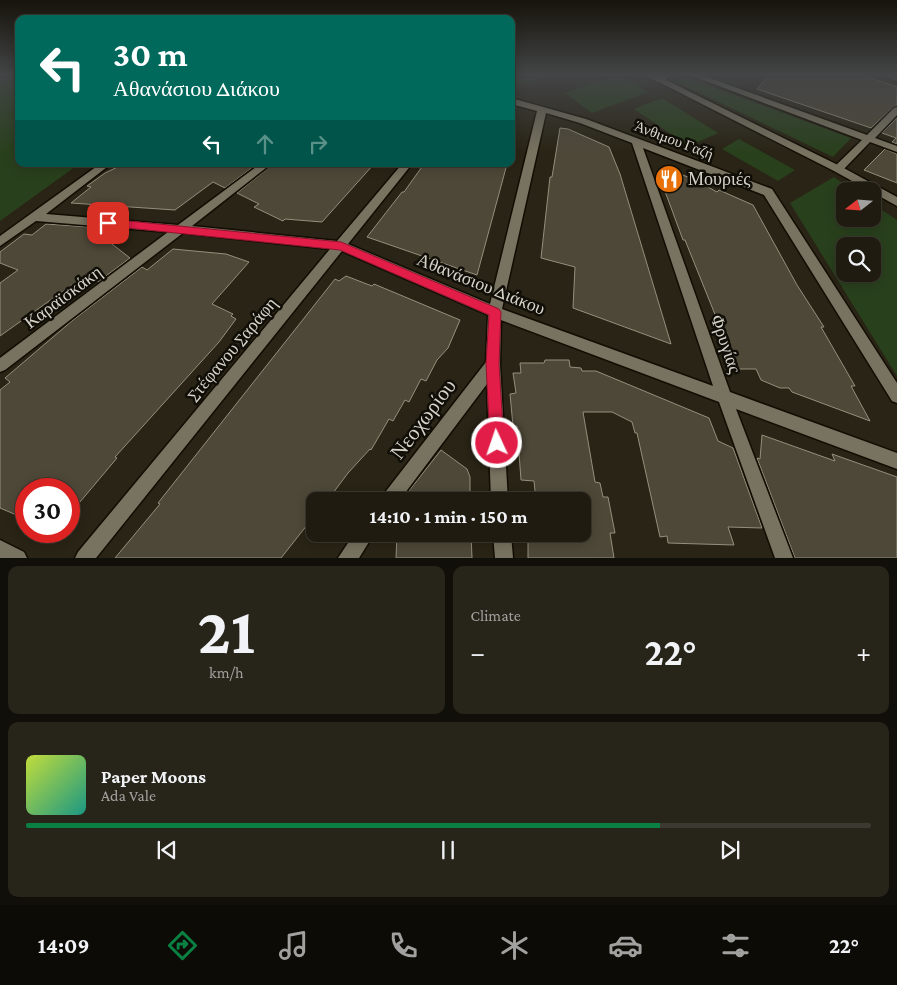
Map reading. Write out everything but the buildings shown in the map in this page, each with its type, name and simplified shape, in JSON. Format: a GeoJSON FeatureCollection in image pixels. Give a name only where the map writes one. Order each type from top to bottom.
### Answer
{"type":"FeatureCollection","features":[{"type":"Feature","properties":{"kind":"street"},"geometry":{"type":"LineString","coordinates":[[699,100],[838,169],[897,202]]}},
{"type":"Feature","properties":{"kind":"street"},"geometry":{"type":"LineString","coordinates":[[763,100],[897,149]]}},
{"type":"Feature","properties":{"kind":"street","name":"Άνθιμου Γαζή"},"geometry":{"type":"LineString","coordinates":[[515,102],[542,109],[636,141],[768,192],[897,396]]}},
{"type":"Feature","properties":{"kind":"street"},"geometry":{"type":"LineString","coordinates":[[500,492],[493,364],[495,312],[542,109]]}},
{"type":"Feature","properties":{"kind":"street"},"geometry":{"type":"LineString","coordinates":[[838,169],[897,110]]}},
{"type":"Feature","properties":{"kind":"street","name":"Φρυγίας"},"geometry":{"type":"LineString","coordinates":[[636,141],[724,396],[784,558]]}},
{"type":"Feature","properties":{"kind":"street"},"geometry":{"type":"LineString","coordinates":[[0,242],[102,167]]}},
{"type":"Feature","properties":{"kind":"street","name":"Καραϊσκάκη"},"geometry":{"type":"LineString","coordinates":[[0,366],[262,167]]}},
{"type":"Feature","properties":{"kind":"street","name":"Στέφανου Σαράφη"},"geometry":{"type":"LineString","coordinates":[[84,558],[405,167]]}},
{"type":"Feature","properties":{"kind":"street","name":"Αθανάσιου Διάκου"},"geometry":{"type":"LineString","coordinates":[[34,217],[181,229],[341,246],[495,312],[897,461]]}},
{"type":"Feature","properties":{"kind":"street","name":"Νεοχωρίου"},"geometry":{"type":"LineString","coordinates":[[396,492],[493,364]]}},
{"type":"Feature","properties":{"kind":"street"},"geometry":{"type":"LineString","coordinates":[[347,558],[359,542]]}},
{"type":"Feature","properties":{"kind":"street"},"geometry":{"type":"LineString","coordinates":[[503,542],[504,558]]}},
{"type":"Feature","properties":{"kind":"street"},"geometry":{"type":"LineString","coordinates":[[0,549],[18,558]]}},
{"type":"Feature","properties":{"kind":"green space"},"geometry":{"type":"Polygon","coordinates":[[[0,100],[15,100],[15,167],[75,167],[0,221],[0,100]]]}},
{"type":"Feature","properties":{"kind":"green space"},"geometry":{"type":"Polygon","coordinates":[[[575,100],[627,100],[592,113],[575,100]]]}},
{"type":"Feature","properties":{"kind":"green space"},"geometry":{"type":"Polygon","coordinates":[[[657,100],[665,100],[718,133],[689,146],[634,109],[657,100]]]}},
{"type":"Feature","properties":{"kind":"green space"},"geometry":{"type":"Polygon","coordinates":[[[715,100],[748,100],[851,138],[833,157],[715,100]]]}},
{"type":"Feature","properties":{"kind":"green space"},"geometry":{"type":"Polygon","coordinates":[[[739,139],[795,170],[778,181],[722,149],[739,139]]]}},
{"type":"Feature","properties":{"kind":"green space"},"geometry":{"type":"Polygon","coordinates":[[[834,177],[841,182],[836,182],[836,228],[881,228],[881,209],[897,220],[897,376],[839,282],[881,282],[881,237],[836,237],[836,277],[790,203],[834,177]]]}},
{"type":"Feature","properties":{"kind":"place","name":"Μουριές"},"geometry":{"type":"Point","coordinates":[669,179]}},
{"type":"Feature","properties":{"kind":"route"},"geometry":{"type":"LineString","coordinates":[[108,223],[341,246],[495,312],[493,364],[497,443]]}}]}
